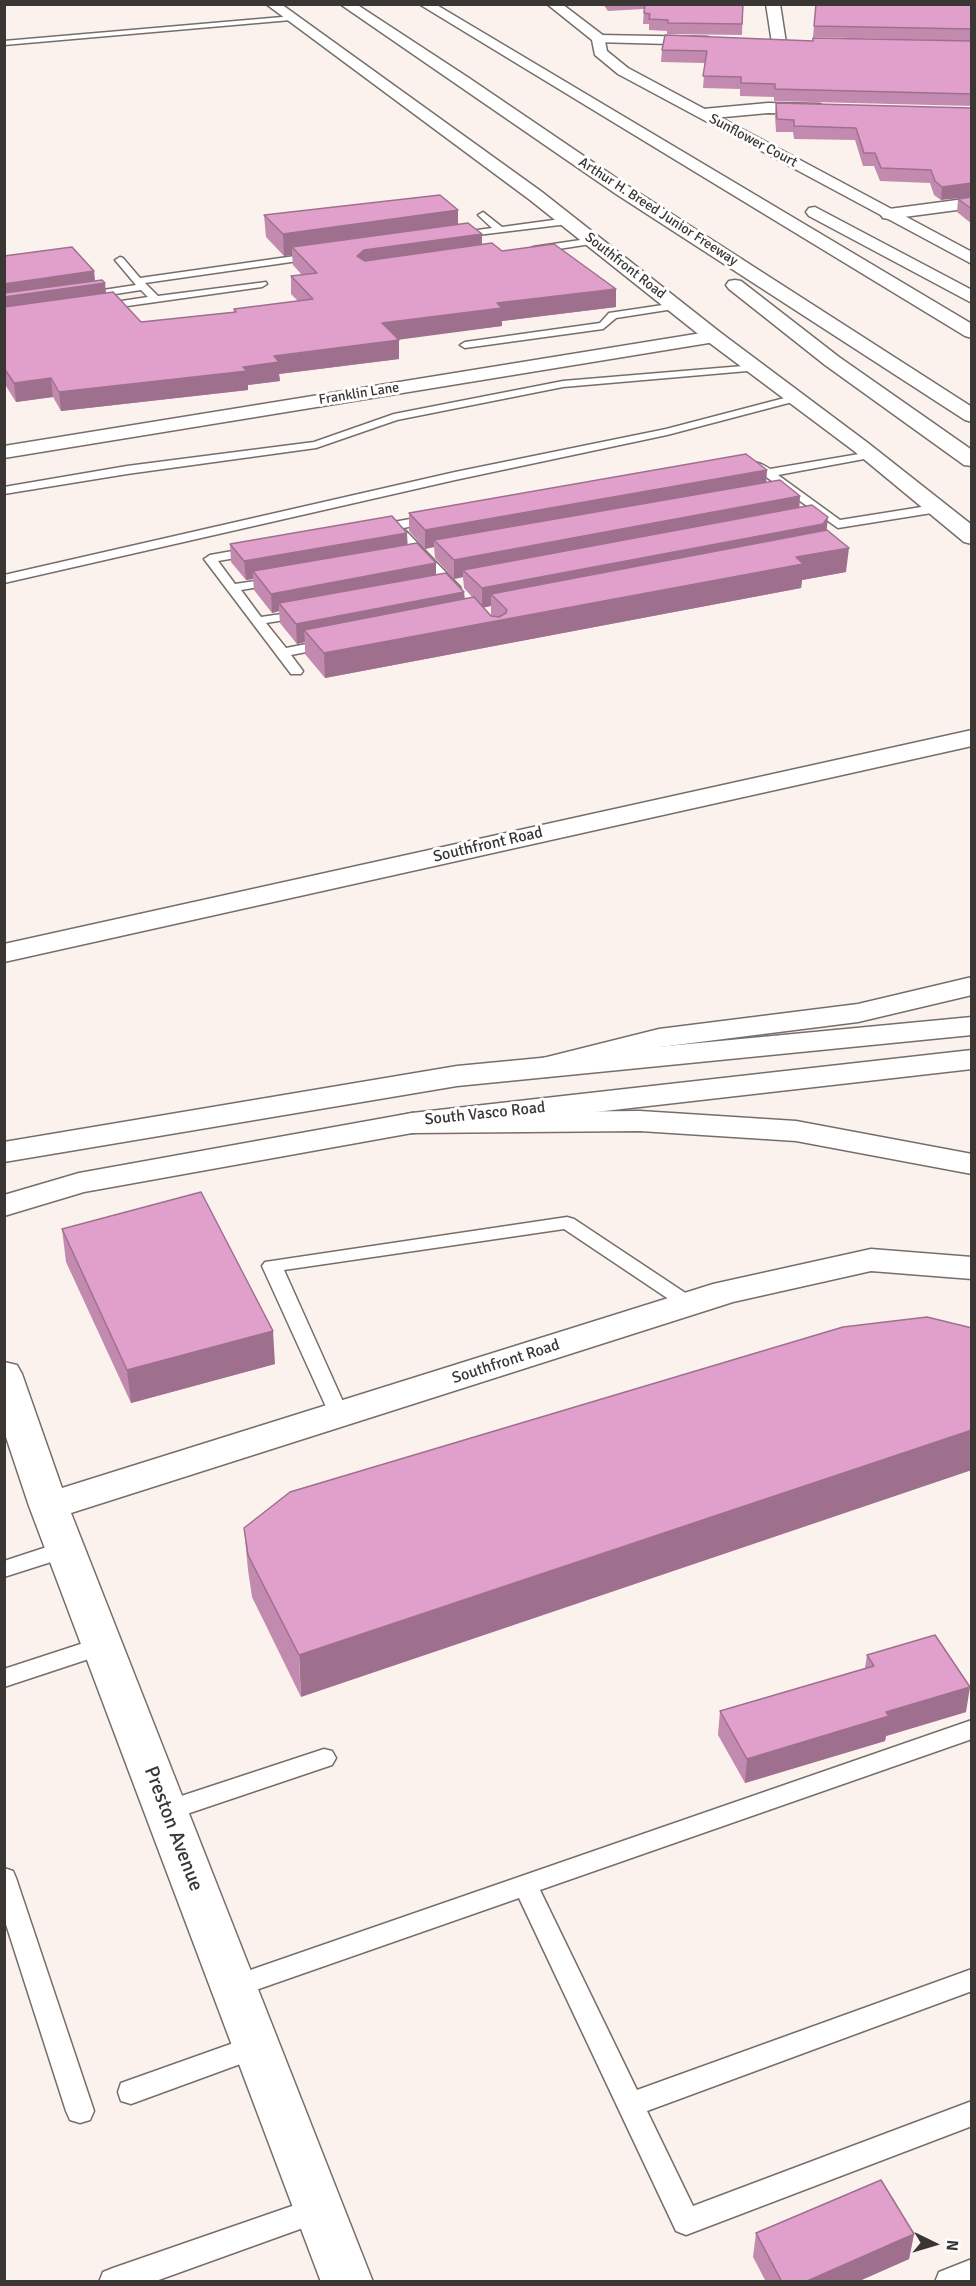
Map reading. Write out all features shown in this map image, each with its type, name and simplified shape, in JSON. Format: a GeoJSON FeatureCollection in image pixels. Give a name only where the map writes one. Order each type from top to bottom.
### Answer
{"type":"FeatureCollection","features":[{"type":"Feature","properties":{"kind":"main road","name":"Southfront Road"},"geometry":{"type":"LineString","coordinates":[[272,4],[537,196],[714,337],[871,455],[934,509],[972,537]]}},
{"type":"Feature","properties":{"kind":"main road","name":"Arthur H. Breed Junior Freeway"},"geometry":{"type":"LineString","coordinates":[[346,4],[464,81],[622,190],[972,416]]}},
{"type":"Feature","properties":{"kind":"main road"},"geometry":{"type":"LineString","coordinates":[[425,4],[972,332]]}},
{"type":"Feature","properties":{"kind":"main road","name":"Sunflower Court"},"geometry":{"type":"LineString","coordinates":[[553,4],[599,39],[600,52],[623,71],[972,259]]}},
{"type":"Feature","properties":{"kind":"main road"},"geometry":{"type":"LineString","coordinates":[[773,4],[778,43]]}},
{"type":"Feature","properties":{"kind":"main road"},"geometry":{"type":"LineString","coordinates":[[599,39],[719,41]]}},
{"type":"Feature","properties":{"kind":"main road"},"geometry":{"type":"LineString","coordinates":[[704,114],[768,108],[840,110]]}},
{"type":"Feature","properties":{"kind":"main road"},"geometry":{"type":"LineString","coordinates":[[715,176],[776,195]]}},
{"type":"Feature","properties":{"kind":"main road"},"geometry":{"type":"LineString","coordinates":[[796,201],[972,298]]}},
{"type":"Feature","properties":{"kind":"main road"},"geometry":{"type":"LineString","coordinates":[[890,214],[972,203]]}},
{"type":"Feature","properties":{"kind":"main road"},"geometry":{"type":"LineString","coordinates":[[710,246],[727,278],[832,361],[972,460]]}},
{"type":"Feature","properties":{"kind":"main road","name":"Franklin Lane"},"geometry":{"type":"LineString","coordinates":[[4,452],[714,337]]}},
{"type":"Feature","properties":{"kind":"main road","name":"Southfront Road"},"geometry":{"type":"LineString","coordinates":[[4,953],[972,738]]}},
{"type":"Feature","properties":{"kind":"main road"},"geometry":{"type":"LineString","coordinates":[[546,1067],[659,1038],[858,1013],[972,986]]}},
{"type":"Feature","properties":{"kind":"main road"},"geometry":{"type":"LineString","coordinates":[[4,1152],[457,1076],[972,1026]]}},
{"type":"Feature","properties":{"kind":"main road","name":"South Vasco Road"},"geometry":{"type":"LineString","coordinates":[[4,1206],[79,1183],[412,1123],[972,1059]]}},
{"type":"Feature","properties":{"kind":"main road"},"geometry":{"type":"LineString","coordinates":[[412,1123],[640,1120],[796,1131],[972,1164]]}},
{"type":"Feature","properties":{"kind":"main road"},"geometry":{"type":"LineString","coordinates":[[4,1170],[46,1146]]}},
{"type":"Feature","properties":{"kind":"main road","name":"Southfront Road"},"geometry":{"type":"LineString","coordinates":[[49,1506],[726,1292],[871,1260],[972,1268]]}},
{"type":"Feature","properties":{"kind":"main road","name":"Preston Avenue"},"geometry":{"type":"LineString","coordinates":[[4,1374],[65,1549],[347,2282]]}},
{"type":"Feature","properties":{"kind":"lane"},"geometry":{"type":"LineString","coordinates":[[4,43],[291,18]]}},
{"type":"Feature","properties":{"kind":"lane"},"geometry":{"type":"LineString","coordinates":[[483,215],[500,230]]}},
{"type":"Feature","properties":{"kind":"lane"},"geometry":{"type":"LineString","coordinates":[[441,238],[567,220]]}},
{"type":"Feature","properties":{"kind":"lane"},"geometry":{"type":"LineString","coordinates":[[525,251],[594,241]]}},
{"type":"Feature","properties":{"kind":"lane"},"geometry":{"type":"LineString","coordinates":[[74,297],[140,284],[324,255]]}},
{"type":"Feature","properties":{"kind":"lane"},"geometry":{"type":"LineString","coordinates":[[120,260],[156,299]]}},
{"type":"Feature","properties":{"kind":"lane"},"geometry":{"type":"LineString","coordinates":[[87,309],[262,284]]}},
{"type":"Feature","properties":{"kind":"lane"},"geometry":{"type":"LineString","coordinates":[[122,304],[129,313]]}},
{"type":"Feature","properties":{"kind":"lane"},"geometry":{"type":"LineString","coordinates":[[465,345],[603,326],[613,315],[676,306]]}},
{"type":"Feature","properties":{"kind":"lane"},"geometry":{"type":"LineString","coordinates":[[4,491],[127,470],[316,445],[394,417],[563,384],[755,368]]}},
{"type":"Feature","properties":{"kind":"lane"},"geometry":{"type":"LineString","coordinates":[[4,579],[455,476],[667,432],[796,398]]}},
{"type":"Feature","properties":{"kind":"lane"},"geometry":{"type":"LineString","coordinates":[[767,473],[871,455]]}},
{"type":"Feature","properties":{"kind":"lane"},"geometry":{"type":"LineString","coordinates":[[730,467],[758,466],[838,524],[934,509]]}},
{"type":"Feature","properties":{"kind":"lane"},"geometry":{"type":"LineString","coordinates":[[768,494],[791,490]]}},
{"type":"Feature","properties":{"kind":"lane"},"geometry":{"type":"LineString","coordinates":[[801,519],[824,514]]}},
{"type":"Feature","properties":{"kind":"lane"},"geometry":{"type":"LineString","coordinates":[[360,532],[441,518]]}},
{"type":"Feature","properties":{"kind":"lane"},"geometry":{"type":"LineString","coordinates":[[838,524],[838,542]]}},
{"type":"Feature","properties":{"kind":"lane"},"geometry":{"type":"LineString","coordinates":[[394,526],[465,600]]}},
{"type":"Feature","properties":{"kind":"lane"},"geometry":{"type":"LineString","coordinates":[[267,549],[210,559],[296,671]]}},
{"type":"Feature","properties":{"kind":"lane"},"geometry":{"type":"LineString","coordinates":[[232,588],[291,578]]}},
{"type":"Feature","properties":{"kind":"lane"},"geometry":{"type":"LineString","coordinates":[[258,621],[315,611]]}},
{"type":"Feature","properties":{"kind":"lane"},"geometry":{"type":"LineString","coordinates":[[283,653],[340,642]]}},
{"type":"Feature","properties":{"kind":"lane"},"geometry":{"type":"LineString","coordinates":[[339,1415],[272,1266],[567,1223],[689,1304]]}},
{"type":"Feature","properties":{"kind":"lane"},"geometry":{"type":"LineString","coordinates":[[4,1569],[65,1549]]}},
{"type":"Feature","properties":{"kind":"lane"},"geometry":{"type":"LineString","coordinates":[[4,1678],[102,1646]]}},
{"type":"Feature","properties":{"kind":"lane"},"geometry":{"type":"LineString","coordinates":[[233,1987],[972,1729]]}},
{"type":"Feature","properties":{"kind":"lane"},"geometry":{"type":"LineString","coordinates":[[166,1811],[324,1758]]}},
{"type":"Feature","properties":{"kind":"lane"},"geometry":{"type":"LineString","coordinates":[[4,1878],[80,2111]]}},
{"type":"Feature","properties":{"kind":"lane"},"geometry":{"type":"LineString","coordinates":[[525,1886],[686,2222],[972,2113]]}},
{"type":"Feature","properties":{"kind":"lane"},"geometry":{"type":"LineString","coordinates":[[630,2105],[972,1980]]}},
{"type":"Feature","properties":{"kind":"lane"},"geometry":{"type":"LineString","coordinates":[[131,2092],[256,2047]]}},
{"type":"Feature","properties":{"kind":"lane"},"geometry":{"type":"LineString","coordinates":[[113,2282],[319,2209]]}},
{"type":"Feature","properties":{"kind":"lane"},"geometry":{"type":"LineString","coordinates":[[949,2282],[972,2272]]}},
{"type":"Feature","properties":{"kind":"building"},"geometry":{"type":"Polygon","coordinates":[[[645,4],[743,4],[742,24],[668,23],[668,20],[649,19],[650,14],[644,13],[645,4]]]}},
{"type":"Feature","properties":{"kind":"building"},"geometry":{"type":"Polygon","coordinates":[[[816,4],[972,4],[972,29],[814,26],[816,4]]]}},
{"type":"Feature","properties":{"kind":"building"},"geometry":{"type":"Polygon","coordinates":[[[665,35],[813,41],[813,38],[972,41],[972,94],[775,89],[775,84],[741,83],[741,77],[703,76],[707,51],[662,50],[665,35]]]}},
{"type":"Feature","properties":{"kind":"building"},"geometry":{"type":"Polygon","coordinates":[[[776,103],[972,108],[972,183],[942,187],[935,181],[931,170],[881,168],[875,153],[864,153],[856,128],[794,126],[794,120],[777,119],[776,103]]]}},
{"type":"Feature","properties":{"kind":"building"},"geometry":{"type":"Polygon","coordinates":[[[440,195],[458,210],[283,234],[264,215],[440,195]]]}},
{"type":"Feature","properties":{"kind":"building"},"geometry":{"type":"Polygon","coordinates":[[[972,197],[972,209],[958,199],[972,197]]]}},
{"type":"Feature","properties":{"kind":"building"},"geometry":{"type":"Polygon","coordinates":[[[468,223],[482,234],[364,250],[357,256],[365,261],[492,243],[502,251],[554,244],[616,289],[497,303],[502,308],[382,323],[399,340],[274,356],[279,362],[243,367],[247,371],[59,392],[51,378],[14,383],[4,368],[4,307],[113,292],[141,322],[236,312],[234,309],[313,299],[291,276],[317,273],[292,247],[468,223]]]}},
{"type":"Feature","properties":{"kind":"building"},"geometry":{"type":"Polygon","coordinates":[[[72,247],[94,271],[4,284],[4,256],[72,247]]]}},
{"type":"Feature","properties":{"kind":"building"},"geometry":{"type":"Polygon","coordinates":[[[102,280],[105,283],[4,297],[4,293],[102,280]]]}},
{"type":"Feature","properties":{"kind":"building"},"geometry":{"type":"Polygon","coordinates":[[[746,454],[767,470],[425,530],[409,513],[746,454]]]}},
{"type":"Feature","properties":{"kind":"building"},"geometry":{"type":"Polygon","coordinates":[[[780,480],[800,496],[454,560],[434,540],[780,480]]]}},
{"type":"Feature","properties":{"kind":"building"},"geometry":{"type":"Polygon","coordinates":[[[812,505],[828,517],[823,524],[482,588],[463,570],[812,505]]]}},
{"type":"Feature","properties":{"kind":"building"},"geometry":{"type":"Polygon","coordinates":[[[392,516],[407,533],[244,561],[230,544],[392,516]]]}},
{"type":"Feature","properties":{"kind":"building"},"geometry":{"type":"Polygon","coordinates":[[[827,530],[849,548],[796,557],[803,564],[324,653],[304,630],[474,597],[491,616],[499,617],[507,610],[491,594],[827,530]]]}},
{"type":"Feature","properties":{"kind":"building"},"geometry":{"type":"Polygon","coordinates":[[[417,543],[436,563],[271,594],[253,571],[417,543]]]}},
{"type":"Feature","properties":{"kind":"building"},"geometry":{"type":"Polygon","coordinates":[[[446,573],[464,592],[296,624],[279,603],[446,573]]]}},
{"type":"Feature","properties":{"kind":"building"},"geometry":{"type":"Polygon","coordinates":[[[201,1192],[273,1331],[127,1370],[62,1229],[201,1192]]]}},
{"type":"Feature","properties":{"kind":"building"},"geometry":{"type":"Polygon","coordinates":[[[927,1317],[972,1328],[972,1430],[299,1655],[248,1555],[244,1528],[290,1492],[843,1327],[927,1317]]]}},
{"type":"Feature","properties":{"kind":"building"},"geometry":{"type":"Polygon","coordinates":[[[935,1635],[970,1687],[886,1712],[889,1716],[747,1759],[720,1711],[874,1666],[867,1655],[935,1635]]]}},
{"type":"Feature","properties":{"kind":"building"},"geometry":{"type":"Polygon","coordinates":[[[881,2180],[914,2234],[805,2282],[782,2282],[756,2233],[881,2180]]]}}]}
